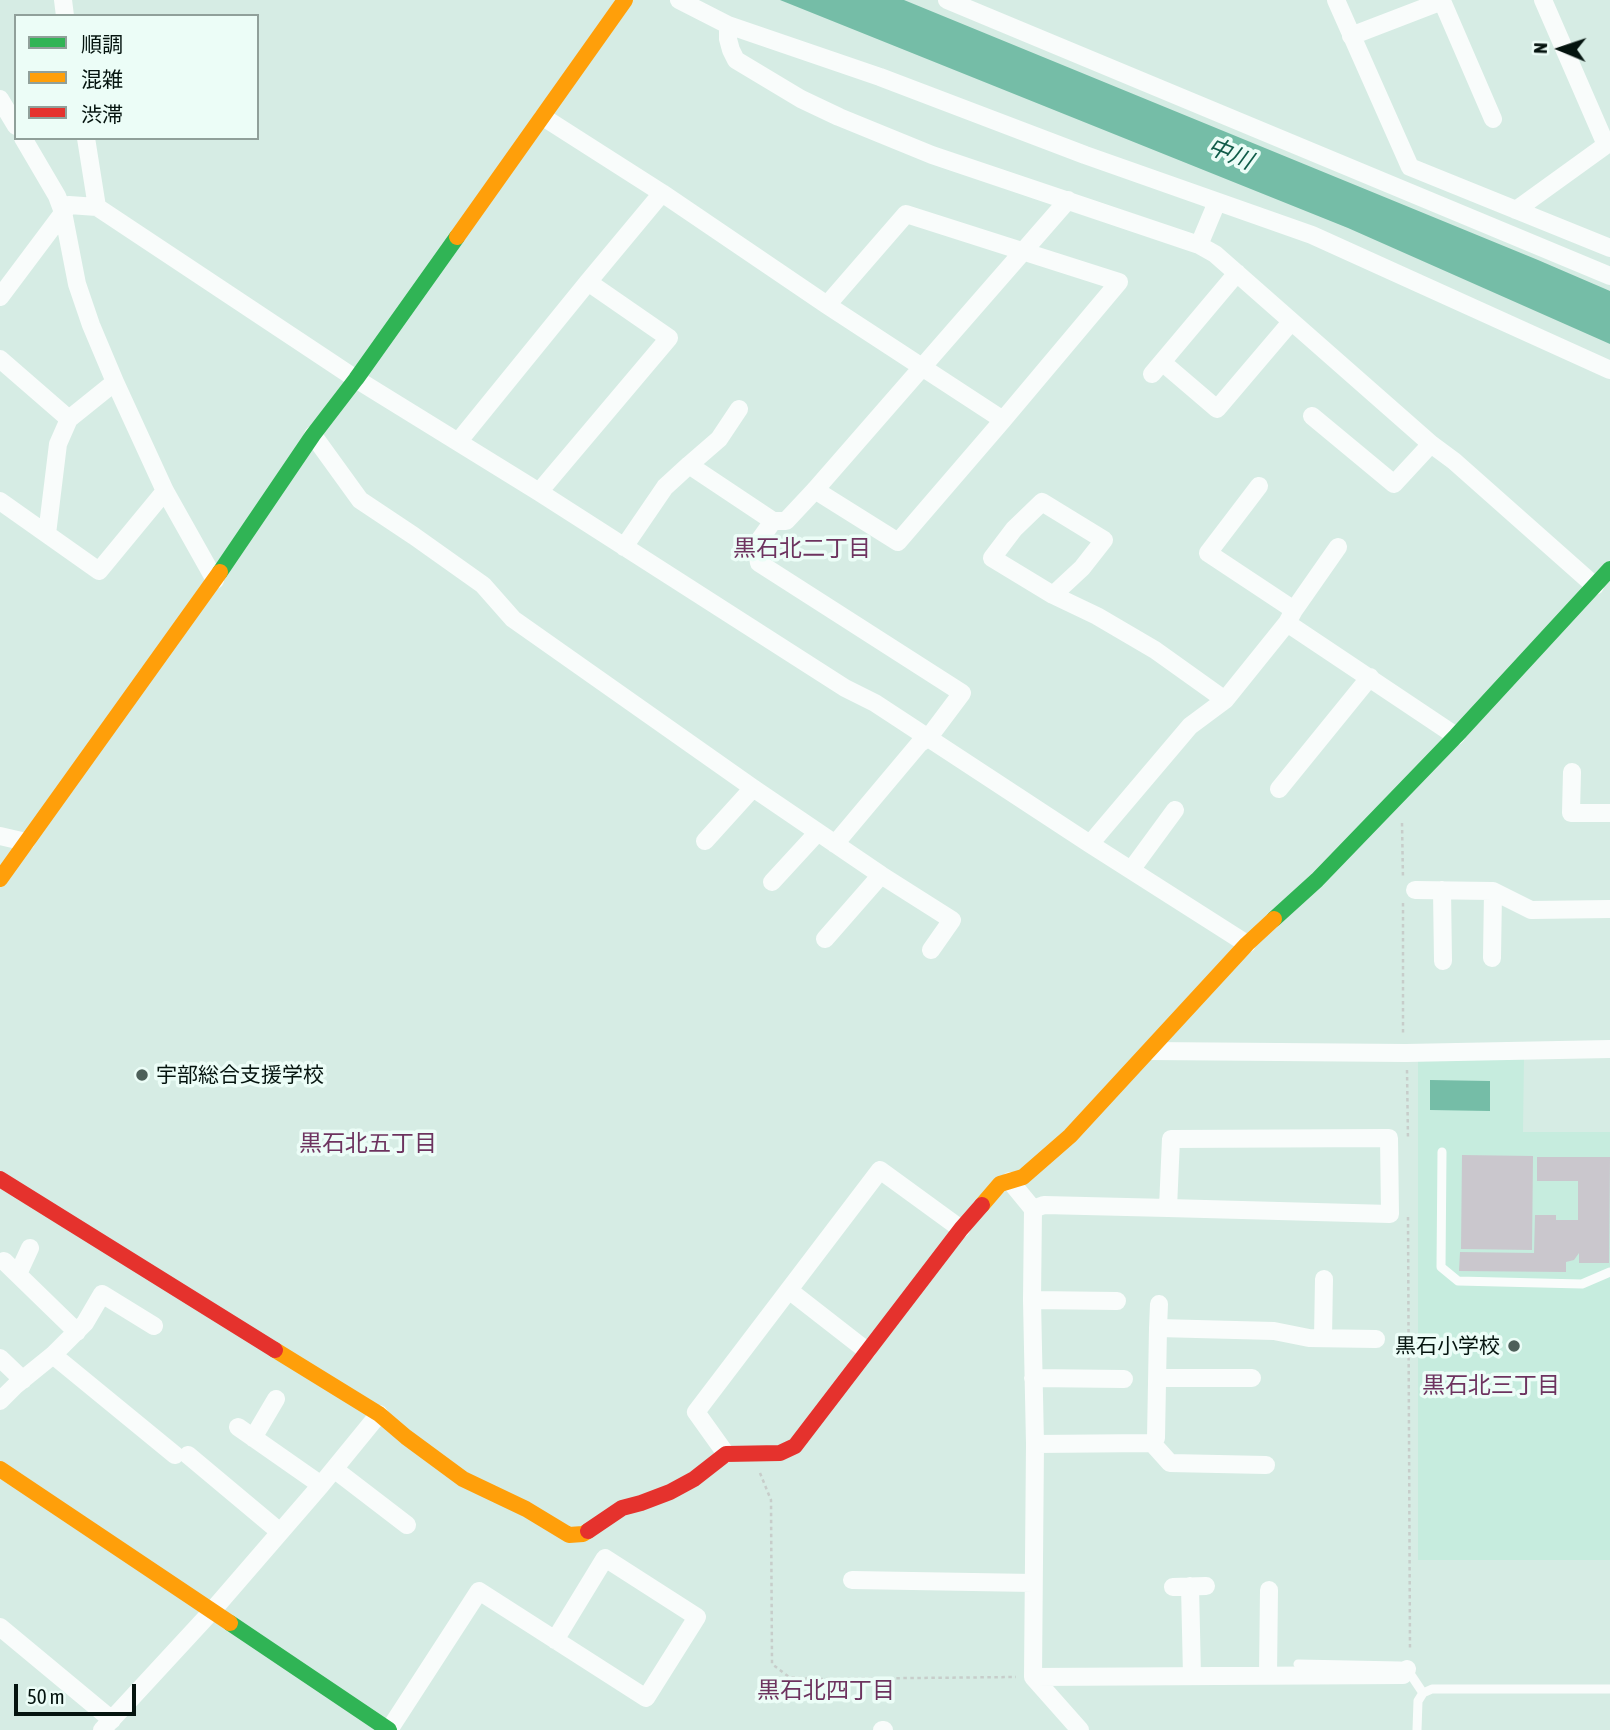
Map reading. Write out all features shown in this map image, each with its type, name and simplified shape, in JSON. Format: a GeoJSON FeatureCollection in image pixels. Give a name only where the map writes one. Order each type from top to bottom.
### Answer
{"type":"FeatureCollection","features":[{"type":"Feature","properties":{"kind":"street"},"geometry":{"type":"LineString","coordinates":[[0,878],[215,580],[313,435],[356,379],[625,0]]}},
{"type":"Feature","properties":{"kind":"street"},"geometry":{"type":"LineString","coordinates":[[679,0],[728,25],[880,77],[1085,155],[1312,235],[1610,370]]}},
{"type":"Feature","properties":{"kind":"street"},"geometry":{"type":"LineString","coordinates":[[947,0],[1610,276]]}},
{"type":"Feature","properties":{"kind":"street"},"geometry":{"type":"LineString","coordinates":[[1336,0],[1410,167],[1610,248]]}},
{"type":"Feature","properties":{"kind":"street"},"geometry":{"type":"LineString","coordinates":[[1516,210],[1606,145],[1543,0]]}},
{"type":"Feature","properties":{"kind":"street"},"geometry":{"type":"LineString","coordinates":[[1351,36],[1442,1],[1493,119]]}},
{"type":"Feature","properties":{"kind":"street"},"geometry":{"type":"LineString","coordinates":[[728,25],[728,39],[736,60],[801,99],[839,117],[932,155],[1199,245],[1215,254],[1595,586]]}},
{"type":"Feature","properties":{"kind":"street"},"geometry":{"type":"LineString","coordinates":[[0,99],[14,123]]}},
{"type":"Feature","properties":{"kind":"street"},"geometry":{"type":"LineString","coordinates":[[543,117],[1003,420]]}},
{"type":"Feature","properties":{"kind":"street"},"geometry":{"type":"LineString","coordinates":[[24,140],[57,196],[63,212],[76,284],[90,325],[164,491],[215,580]]}},
{"type":"Feature","properties":{"kind":"street"},"geometry":{"type":"LineString","coordinates":[[86,140],[97,207]]}},
{"type":"Feature","properties":{"kind":"street"},"geometry":{"type":"LineString","coordinates":[[458,442],[662,193]]}},
{"type":"Feature","properties":{"kind":"street"},"geometry":{"type":"LineString","coordinates":[[689,465],[773,521],[786,521],[1068,200]]}},
{"type":"Feature","properties":{"kind":"street"},"geometry":{"type":"LineString","coordinates":[[1199,245],[1217,202]]}},
{"type":"Feature","properties":{"kind":"street"},"geometry":{"type":"LineString","coordinates":[[0,296],[69,205],[97,207],[356,379],[539,492],[845,688],[875,703],[929,737],[1247,944]]}},
{"type":"Feature","properties":{"kind":"street"},"geometry":{"type":"LineString","coordinates":[[815,489],[898,542],[1119,282],[906,214],[827,305]]}},
{"type":"Feature","properties":{"kind":"street"},"geometry":{"type":"LineString","coordinates":[[1237,273],[1157,368],[1217,409],[1291,321]]}},
{"type":"Feature","properties":{"kind":"street"},"geometry":{"type":"LineString","coordinates":[[539,492],[669,338],[588,282]]}},
{"type":"Feature","properties":{"kind":"street"},"geometry":{"type":"LineString","coordinates":[[0,359],[69,419]]}},
{"type":"Feature","properties":{"kind":"street"},"geometry":{"type":"LineString","coordinates":[[47,534],[58,444],[69,419],[115,382]]}},
{"type":"Feature","properties":{"kind":"street"},"geometry":{"type":"LineString","coordinates":[[624,547],[665,487],[719,439],[739,409]]}},
{"type":"Feature","properties":{"kind":"street"},"geometry":{"type":"LineString","coordinates":[[1312,416],[1394,484],[1431,444]]}},
{"type":"Feature","properties":{"kind":"street"},"geometry":{"type":"LineString","coordinates":[[313,435],[360,500],[483,585],[513,620],[753,788],[952,920],[931,950]]}},
{"type":"Feature","properties":{"kind":"street"},"geometry":{"type":"LineString","coordinates":[[1259,486],[1208,553],[1370,677],[1456,736]]}},
{"type":"Feature","properties":{"kind":"street"},"geometry":{"type":"LineString","coordinates":[[0,501],[99,571],[164,491]]}},
{"type":"Feature","properties":{"kind":"street"},"geometry":{"type":"LineString","coordinates":[[1053,595],[1082,568],[1104,540],[1042,502],[1014,529],[992,558],[1053,595],[1097,616],[1155,650],[1225,700]]}},
{"type":"Feature","properties":{"kind":"street"},"geometry":{"type":"LineString","coordinates":[[773,521],[756,545],[759,563],[962,692],[929,737],[919,744],[835,844]]}},
{"type":"Feature","properties":{"kind":"street"},"geometry":{"type":"LineString","coordinates":[[1090,844],[1190,726],[1225,700],[1291,616],[1338,547]]}},
{"type":"Feature","properties":{"kind":"street"},"geometry":{"type":"LineString","coordinates":[[0,1179],[379,1414],[463,1479],[526,1509],[569,1535],[583,1534],[621,1508],[670,1493],[694,1479],[726,1454],[780,1453],[795,1446],[961,1229],[1000,1184],[1023,1177],[1070,1136],[1247,944],[1317,880],[1456,736],[1610,569]]}},
{"type":"Feature","properties":{"kind":"street"},"geometry":{"type":"LineString","coordinates":[[1279,789],[1370,677]]}},
{"type":"Feature","properties":{"kind":"street"},"geometry":{"type":"LineString","coordinates":[[1572,772],[1571,813],[1610,813]]}},
{"type":"Feature","properties":{"kind":"street"},"geometry":{"type":"LineString","coordinates":[[705,841],[753,788]]}},
{"type":"Feature","properties":{"kind":"street"},"geometry":{"type":"LineString","coordinates":[[1131,870],[1175,810]]}},
{"type":"Feature","properties":{"kind":"street"},"geometry":{"type":"LineString","coordinates":[[772,882],[818,832]]}},
{"type":"Feature","properties":{"kind":"street"},"geometry":{"type":"LineString","coordinates":[[0,836],[26,842]]}},
{"type":"Feature","properties":{"kind":"street"},"geometry":{"type":"LineString","coordinates":[[825,939],[881,874]]}},
{"type":"Feature","properties":{"kind":"street"},"geometry":{"type":"LineString","coordinates":[[1442,890],[1443,961]]}},
{"type":"Feature","properties":{"kind":"street"},"geometry":{"type":"LineString","coordinates":[[1407,892],[1493,891],[1531,910],[1610,909]]}},
{"type":"Feature","properties":{"kind":"street"},"geometry":{"type":"LineString","coordinates":[[1492,958],[1493,891]]}},
{"type":"Feature","properties":{"kind":"street"},"geometry":{"type":"LineString","coordinates":[[1150,1051],[1406,1053],[1610,1049]]}},
{"type":"Feature","properties":{"kind":"street"},"geometry":{"type":"LineString","coordinates":[[1033,1209],[1044,1205],[1390,1214],[1389,1138],[1171,1139],[1168,1208]]}},
{"type":"Feature","properties":{"kind":"street"},"geometry":{"type":"LineString","coordinates":[[726,1454],[696,1412],[880,1170],[961,1229]]}},
{"type":"Feature","properties":{"kind":"street"},"geometry":{"type":"LineString","coordinates":[[1010,1181],[1033,1209],[1033,1677],[1071,1727]]}},
{"type":"Feature","properties":{"kind":"street"},"geometry":{"type":"LineString","coordinates":[[18,1274],[30,1248]]}},
{"type":"Feature","properties":{"kind":"street"},"geometry":{"type":"LineString","coordinates":[[4,1261],[76,1332]]}},
{"type":"Feature","properties":{"kind":"street"},"geometry":{"type":"LineString","coordinates":[[1323,1338],[1324,1279]]}},
{"type":"Feature","properties":{"kind":"street"},"geometry":{"type":"LineString","coordinates":[[790,1291],[867,1351]]}},
{"type":"Feature","properties":{"kind":"street"},"geometry":{"type":"LineString","coordinates":[[0,1401],[85,1323],[102,1294],[154,1326]]}},
{"type":"Feature","properties":{"kind":"street"},"geometry":{"type":"LineString","coordinates":[[1032,1300],[1118,1301]]}},
{"type":"Feature","properties":{"kind":"street"},"geometry":{"type":"LineString","coordinates":[[1152,1443],[1156,1438],[1159,1304]]}},
{"type":"Feature","properties":{"kind":"street"},"geometry":{"type":"LineString","coordinates":[[1158,1328],[1274,1331],[1309,1338],[1376,1339]]}},
{"type":"Feature","properties":{"kind":"street"},"geometry":{"type":"LineString","coordinates":[[53,1355],[280,1532]]}},
{"type":"Feature","properties":{"kind":"street"},"geometry":{"type":"LineString","coordinates":[[0,1357],[23,1380]]}},
{"type":"Feature","properties":{"kind":"street"},"geometry":{"type":"LineString","coordinates":[[1033,1378],[1124,1379]]}},
{"type":"Feature","properties":{"kind":"street"},"geometry":{"type":"LineString","coordinates":[[1158,1378],[1252,1378]]}},
{"type":"Feature","properties":{"kind":"street"},"geometry":{"type":"LineString","coordinates":[[253,1438],[276,1399]]}},
{"type":"Feature","properties":{"kind":"street"},"geometry":{"type":"LineString","coordinates":[[0,1627],[107,1725],[212,1611],[379,1414]]}},
{"type":"Feature","properties":{"kind":"street"},"geometry":{"type":"LineString","coordinates":[[238,1427],[321,1485]]}},
{"type":"Feature","properties":{"kind":"street"},"geometry":{"type":"LineString","coordinates":[[1035,1444],[1152,1443],[1170,1463],[1266,1465]]}},
{"type":"Feature","properties":{"kind":"street"},"geometry":{"type":"LineString","coordinates":[[0,1469],[389,1730],[480,1591],[555,1640],[646,1698],[697,1617],[605,1559],[555,1640]]}},
{"type":"Feature","properties":{"kind":"street"},"geometry":{"type":"LineString","coordinates":[[334,1469],[407,1525]]}},
{"type":"Feature","properties":{"kind":"street"},"geometry":{"type":"LineString","coordinates":[[852,1580],[1033,1583]]}},
{"type":"Feature","properties":{"kind":"street"},"geometry":{"type":"LineString","coordinates":[[1190,1586],[1192,1676]]}},
{"type":"Feature","properties":{"kind":"street"},"geometry":{"type":"LineString","coordinates":[[1269,1590],[1269,1675]]}},
{"type":"Feature","properties":{"kind":"street"},"geometry":{"type":"LineString","coordinates":[[1033,1677],[1403,1675],[1407,1669]]}},
{"type":"Feature","properties":{"kind":"lane"},"geometry":{"type":"LineString","coordinates":[[1442,1152],[1441,1267],[1458,1282],[1582,1283],[1610,1272]]}},
{"type":"Feature","properties":{"kind":"lane"},"geometry":{"type":"LineString","coordinates":[[1298,1664],[1400,1665],[1407,1669],[1423,1693]]}},
{"type":"Feature","properties":{"kind":"lane"},"geometry":{"type":"LineString","coordinates":[[1417,1730],[1418,1701],[1423,1693],[1432,1689],[1610,1689]]}},
{"type":"Feature","properties":{"kind":"path"},"geometry":{"type":"LineString","coordinates":[[1402,818],[1407,892],[1403,1049],[1406,1053],[1408,1152]]}},
{"type":"Feature","properties":{"kind":"path"},"geometry":{"type":"LineString","coordinates":[[1407,1669],[1410,1665],[1408,1207]]}},
{"type":"Feature","properties":{"kind":"path"},"geometry":{"type":"LineString","coordinates":[[752,1453],[771,1500],[772,1664],[789,1677],[813,1679],[1033,1677]]}},
{"type":"Feature","properties":{"kind":"shaded area","name":"黒石小学校"},"geometry":{"type":"Polygon","coordinates":[[[1524,1057],[1523,1132],[1610,1132],[1610,1560],[1418,1560],[1418,1058],[1524,1057]]]}},
{"type":"Feature","properties":{"kind":"water","name":"中川"},"geometry":{"type":"Polygon","coordinates":[[[780,0],[904,0],[1538,260],[1610,291],[1610,344],[1348,228],[780,0]]]}},
{"type":"Feature","properties":{"kind":"water"},"geometry":{"type":"Polygon","coordinates":[[[1430,1080],[1490,1081],[1490,1111],[1430,1110],[1430,1080]]]}},
{"type":"Feature","properties":{"kind":"building"},"geometry":{"type":"Polygon","coordinates":[[[1462,1155],[1533,1156],[1532,1250],[1461,1249],[1462,1155]]]}},
{"type":"Feature","properties":{"kind":"building"},"geometry":{"type":"Polygon","coordinates":[[[1537,1157],[1610,1157],[1609,1263],[1579,1263],[1579,1253],[1574,1260],[1566,1262],[1566,1272],[1459,1271],[1460,1252],[1534,1253],[1535,1215],[1556,1215],[1556,1220],[1578,1220],[1578,1181],[1537,1181],[1537,1157]]]}},
{"type":"Feature","properties":{"kind":"traffic: fast"},"geometry":{"type":"LineString","coordinates":[[220,572],[313,435],[457,237]]}},
{"type":"Feature","properties":{"kind":"traffic: fast"},"geometry":{"type":"LineString","coordinates":[[1274,919],[1317,880],[1456,736],[1610,569]]}},
{"type":"Feature","properties":{"kind":"traffic: fast"},"geometry":{"type":"LineString","coordinates":[[230,1623],[389,1730]]}},
{"type":"Feature","properties":{"kind":"traffic: slow"},"geometry":{"type":"LineString","coordinates":[[457,237],[625,0]]}},
{"type":"Feature","properties":{"kind":"traffic: slow"},"geometry":{"type":"LineString","coordinates":[[0,879],[220,572]]}},
{"type":"Feature","properties":{"kind":"traffic: slow"},"geometry":{"type":"LineString","coordinates":[[982,1205],[1000,1184],[1023,1177],[1070,1136],[1247,944],[1274,919]]}},
{"type":"Feature","properties":{"kind":"traffic: slow"},"geometry":{"type":"LineString","coordinates":[[275,1350],[379,1414],[463,1479],[526,1509],[569,1535],[588,1531]]}},
{"type":"Feature","properties":{"kind":"traffic: slow"},"geometry":{"type":"LineString","coordinates":[[0,1469],[230,1623]]}},
{"type":"Feature","properties":{"kind":"traffic: jam"},"geometry":{"type":"LineString","coordinates":[[0,1179],[275,1350]]}},
{"type":"Feature","properties":{"kind":"traffic: jam"},"geometry":{"type":"LineString","coordinates":[[588,1531],[622,1508],[670,1492],[694,1479],[726,1454],[780,1453],[795,1446],[982,1205]]}},
{"type":"Feature","properties":{"kind":"place","name":"宇部総合支援学校"},"geometry":{"type":"Point","coordinates":[142,1075]}},
{"type":"Feature","properties":{"kind":"place","name":"黒石小学校"},"geometry":{"type":"Point","coordinates":[1514,1346]}},
{"type":"Feature","properties":{"kind":"district","name":"黒石北二丁目"},"geometry":{"type":"Point","coordinates":[802,549]}},
{"type":"Feature","properties":{"kind":"district","name":"黒石北五丁目"},"geometry":{"type":"Point","coordinates":[368,1144]}},
{"type":"Feature","properties":{"kind":"district","name":"黒石北三丁目"},"geometry":{"type":"Point","coordinates":[1491,1386]}},
{"type":"Feature","properties":{"kind":"district","name":"黒石北四丁目"},"geometry":{"type":"Point","coordinates":[826,1691]}}]}
